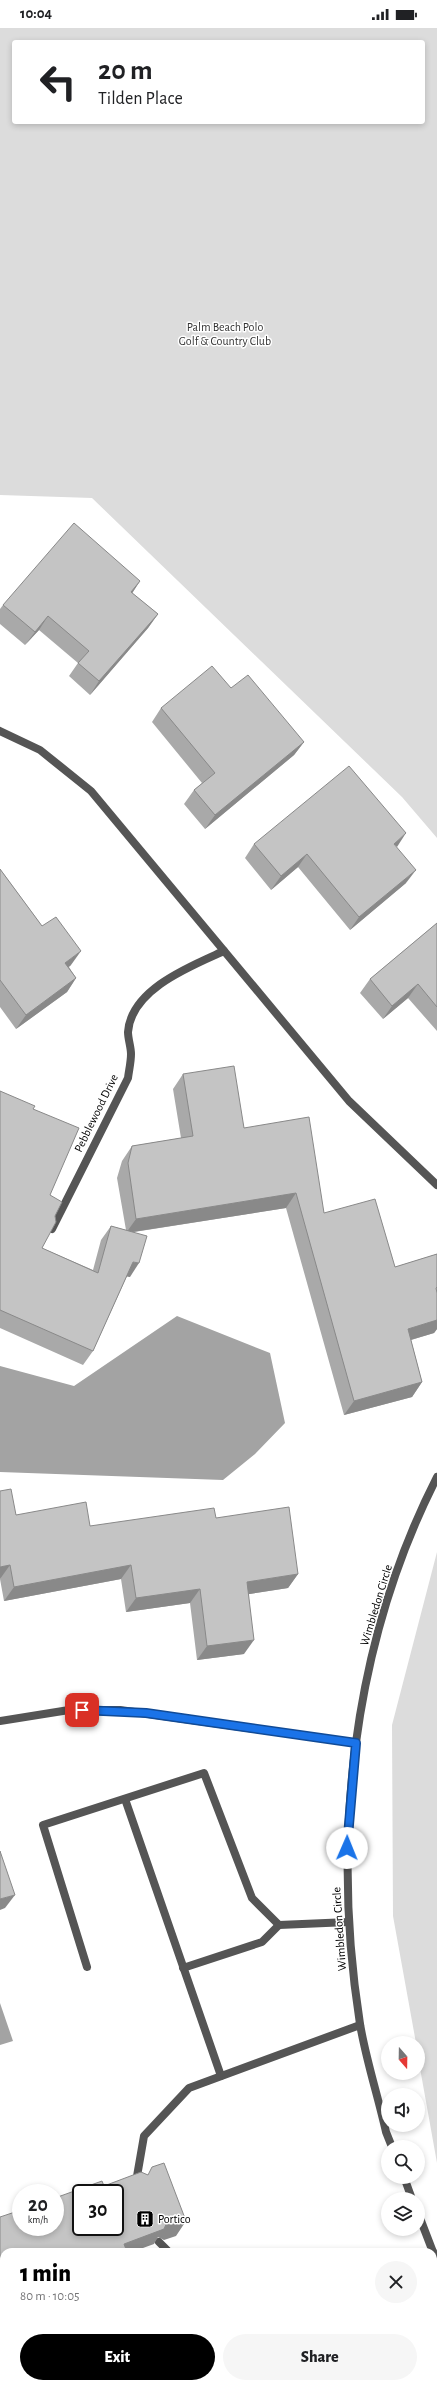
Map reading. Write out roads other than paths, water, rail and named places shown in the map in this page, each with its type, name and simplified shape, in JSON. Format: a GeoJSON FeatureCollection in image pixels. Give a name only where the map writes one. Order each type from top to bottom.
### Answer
{"type":"FeatureCollection","features":[{"type":"Feature","properties":{"kind":"street"},"geometry":{"type":"LineString","coordinates":[[0,731],[40,750],[91,791],[349,1102],[437,1185]]}},
{"type":"Feature","properties":{"kind":"street","name":"Pebblewood Drive"},"geometry":{"type":"LineString","coordinates":[[50,1232],[128,1078],[131,1053],[128,1032],[132,1016],[139,1005],[160,983],[180,970],[224,951]]}},
{"type":"Feature","properties":{"kind":"street","name":"Wimbledon Circle"},"geometry":{"type":"LineString","coordinates":[[389,2140],[360,2025],[351,1954],[347,1833],[356,1743],[370,1662],[396,1576],[437,1477]]}},
{"type":"Feature","properties":{"kind":"street"},"geometry":{"type":"LineString","coordinates":[[0,1720],[69,1710],[120,1710],[356,1743]]}},
{"type":"Feature","properties":{"kind":"street"},"geometry":{"type":"LineString","coordinates":[[87,1967],[42,1825],[204,1773],[252,1898],[280,1925]]}},
{"type":"Feature","properties":{"kind":"street"},"geometry":{"type":"LineString","coordinates":[[125,1798],[221,2076]]}},
{"type":"Feature","properties":{"kind":"street"},"geometry":{"type":"LineString","coordinates":[[183,1968],[262,1942],[280,1925],[349,1922]]}},
{"type":"Feature","properties":{"kind":"street"},"geometry":{"type":"LineString","coordinates":[[136,2184],[144,2136],[189,2088],[360,2025]]}},
{"type":"Feature","properties":{"kind":"street"},"geometry":{"type":"LineString","coordinates":[[425,2231],[432,2248]]}},
{"type":"Feature","properties":{"kind":"street"},"geometry":{"type":"LineString","coordinates":[[158,2242],[165,2248]]}},
{"type":"Feature","properties":{"kind":"place","name":"Portico"},"geometry":{"type":"Point","coordinates":[145,2219]}},
{"type":"Feature","properties":{"kind":"park label","name":"Palm Beach Polo Golf & Country Club"},"geometry":{"type":"Point","coordinates":[225,334]}}]}
